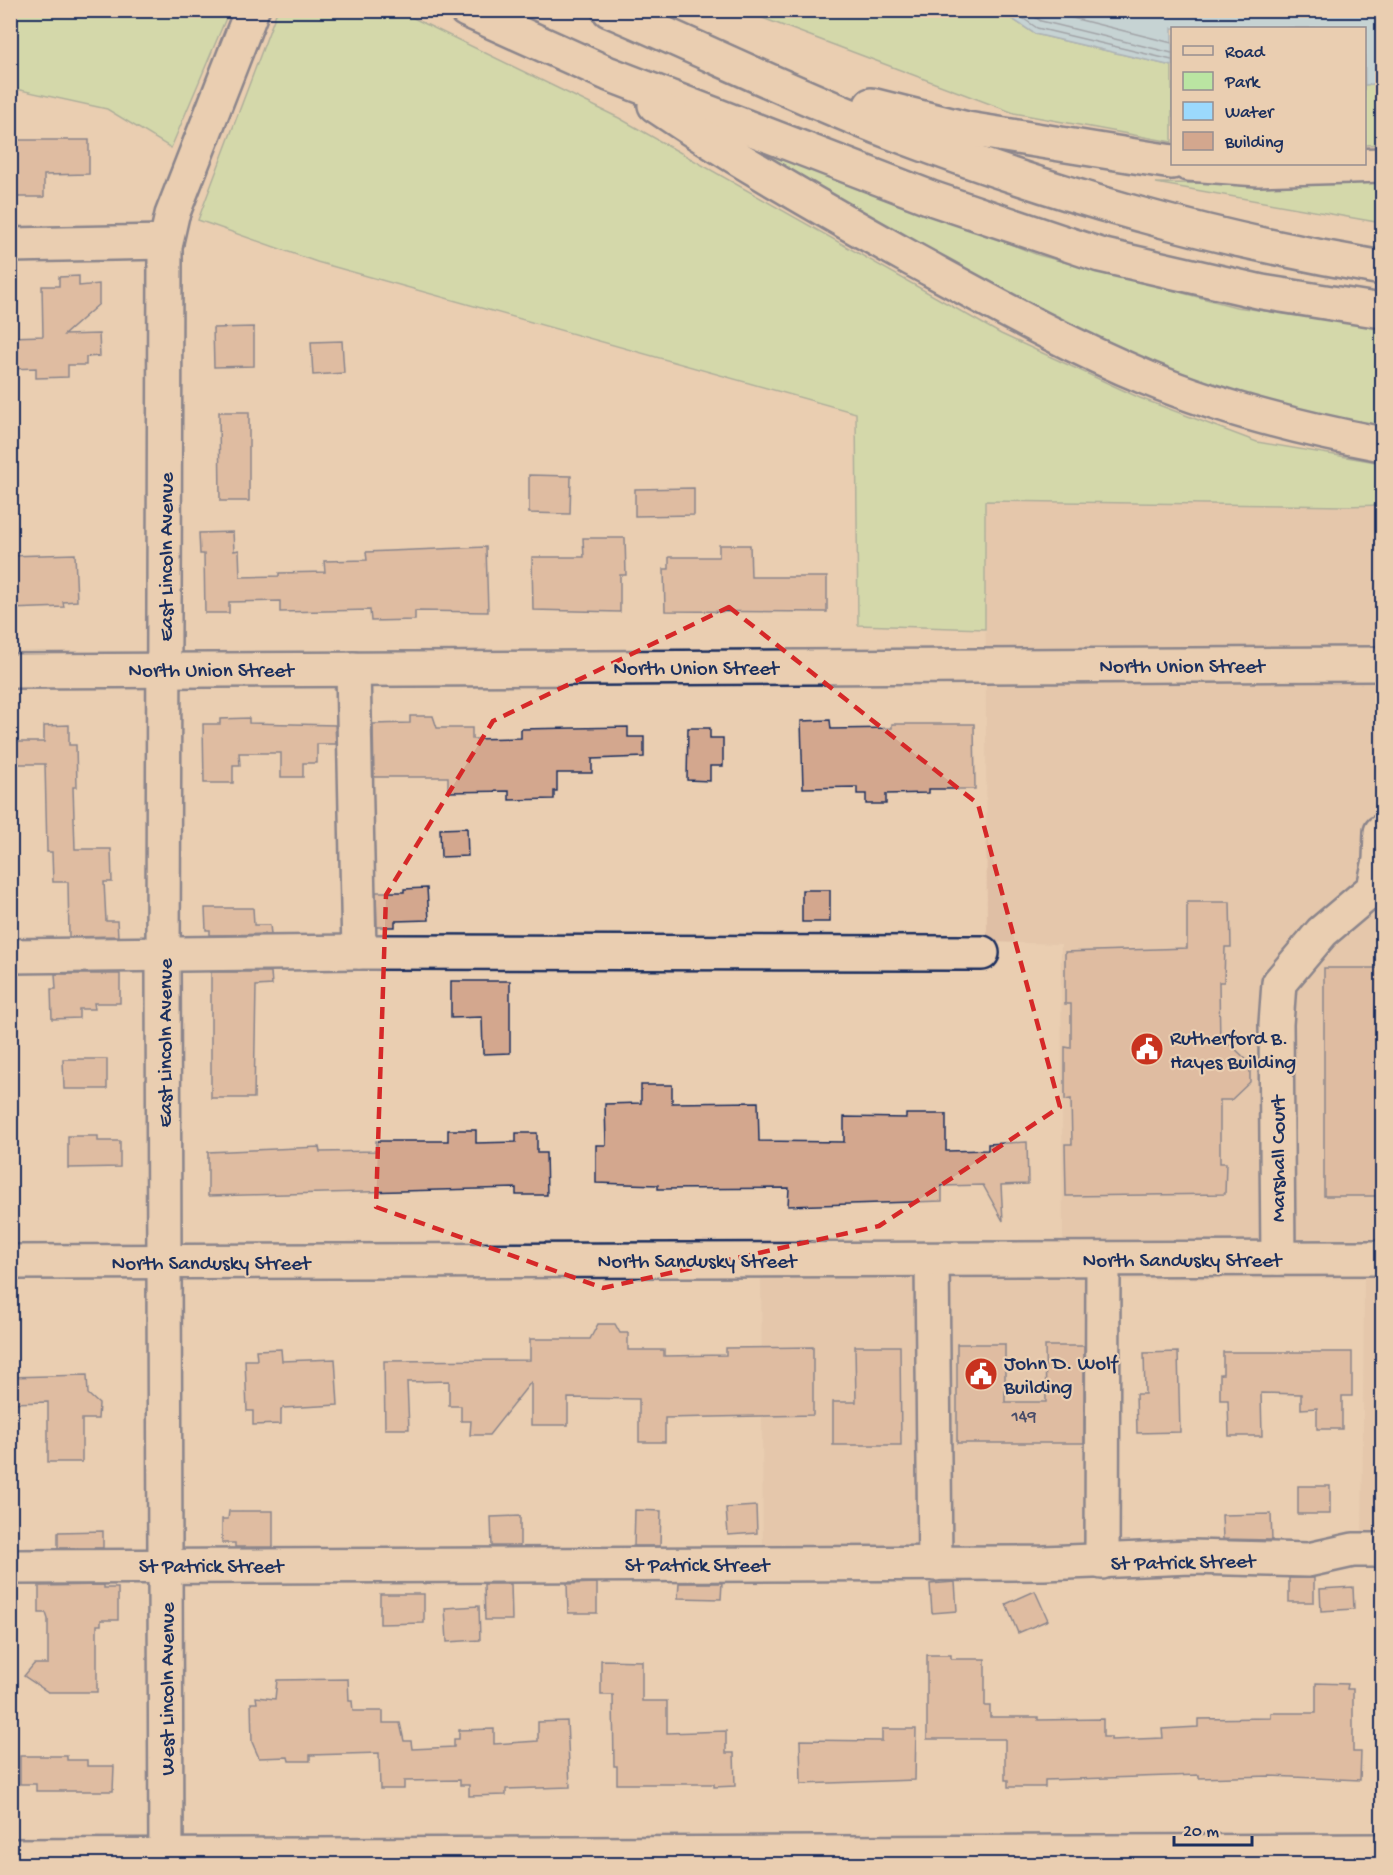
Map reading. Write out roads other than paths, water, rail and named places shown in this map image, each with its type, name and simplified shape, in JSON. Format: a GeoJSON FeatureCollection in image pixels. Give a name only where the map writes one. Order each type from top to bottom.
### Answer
{"type":"FeatureCollection","features":[{"type":"Feature","properties":{"kind":"main road","name":"East Lincoln Avenue"},"geometry":{"type":"LineString","coordinates":[[166,1262],[164,669],[166,242],[172,215],[252,10]]}},
{"type":"Feature","properties":{"kind":"main road"},"geometry":{"type":"LineString","coordinates":[[466,10],[609,74],[931,198],[1100,255],[1262,292],[1383,311]]}},
{"type":"Feature","properties":{"kind":"main road"},"geometry":{"type":"LineString","coordinates":[[609,10],[886,130],[1044,188],[1163,222],[1270,248],[1383,268]]}},
{"type":"Feature","properties":{"kind":"main road"},"geometry":{"type":"LineString","coordinates":[[609,74],[719,148],[809,202],[1024,321],[1099,357],[1192,395],[1263,417],[1383,444]]}},
{"type":"Feature","properties":{"kind":"main road"},"geometry":{"type":"LineString","coordinates":[[771,80],[967,129],[1171,162]]}},
{"type":"Feature","properties":{"kind":"main road"},"geometry":{"type":"LineString","coordinates":[[1206,165],[1258,168],[1383,165]]}},
{"type":"Feature","properties":{"kind":"main road"},"geometry":{"type":"LineString","coordinates":[[10,245],[166,242]]}},
{"type":"Feature","properties":{"kind":"main road","name":"North Union Street"},"geometry":{"type":"LineString","coordinates":[[10,671],[1383,664]]}},
{"type":"Feature","properties":{"kind":"main road"},"geometry":{"type":"LineString","coordinates":[[353,669],[359,952]]}},
{"type":"Feature","properties":{"kind":"main road","name":"Marshall Court"},"geometry":{"type":"LineString","coordinates":[[1278,1258],[1276,1024],[1279,983],[1322,932],[1374,888],[1380,860],[1381,832]]}},
{"type":"Feature","properties":{"kind":"main road"},"geometry":{"type":"LineString","coordinates":[[10,956],[359,952],[982,953]]}},
{"type":"Feature","properties":{"kind":"main road","name":"North Sandusky Street"},"geometry":{"type":"LineString","coordinates":[[10,1262],[1383,1258]]}},
{"type":"Feature","properties":{"kind":"main road"},"geometry":{"type":"LineString","coordinates":[[1102,1259],[1102,1562]]}},
{"type":"Feature","properties":{"kind":"main road"},"geometry":{"type":"LineString","coordinates":[[932,1260],[935,1564]]}},
{"type":"Feature","properties":{"kind":"main road","name":"West Lincoln Avenue"},"geometry":{"type":"LineString","coordinates":[[166,1262],[166,1860]]}},
{"type":"Feature","properties":{"kind":"main road","name":"St Patrick Street"},"geometry":{"type":"LineString","coordinates":[[10,1567],[935,1564],[1102,1562],[1191,1557],[1308,1560],[1368,1550]]}},
{"type":"Feature","properties":{"kind":"main road"},"geometry":{"type":"LineString","coordinates":[[10,1856],[166,1860],[1038,1858],[1383,1851]]}},
{"type":"Feature","properties":{"kind":"water"},"geometry":{"type":"Polygon","coordinates":[[[1000,11],[1382,11],[1382,83],[1366,85],[1366,27],[1171,27],[1171,66],[1035,34],[1000,11]]]}},
{"type":"Feature","properties":{"kind":"place","name":"Rutherford B. Hayes Building"},"geometry":{"type":"Point","coordinates":[1147,1049]}},
{"type":"Feature","properties":{"kind":"place","name":"John D. Wolf Building"},"geometry":{"type":"Point","coordinates":[981,1374]}}]}
